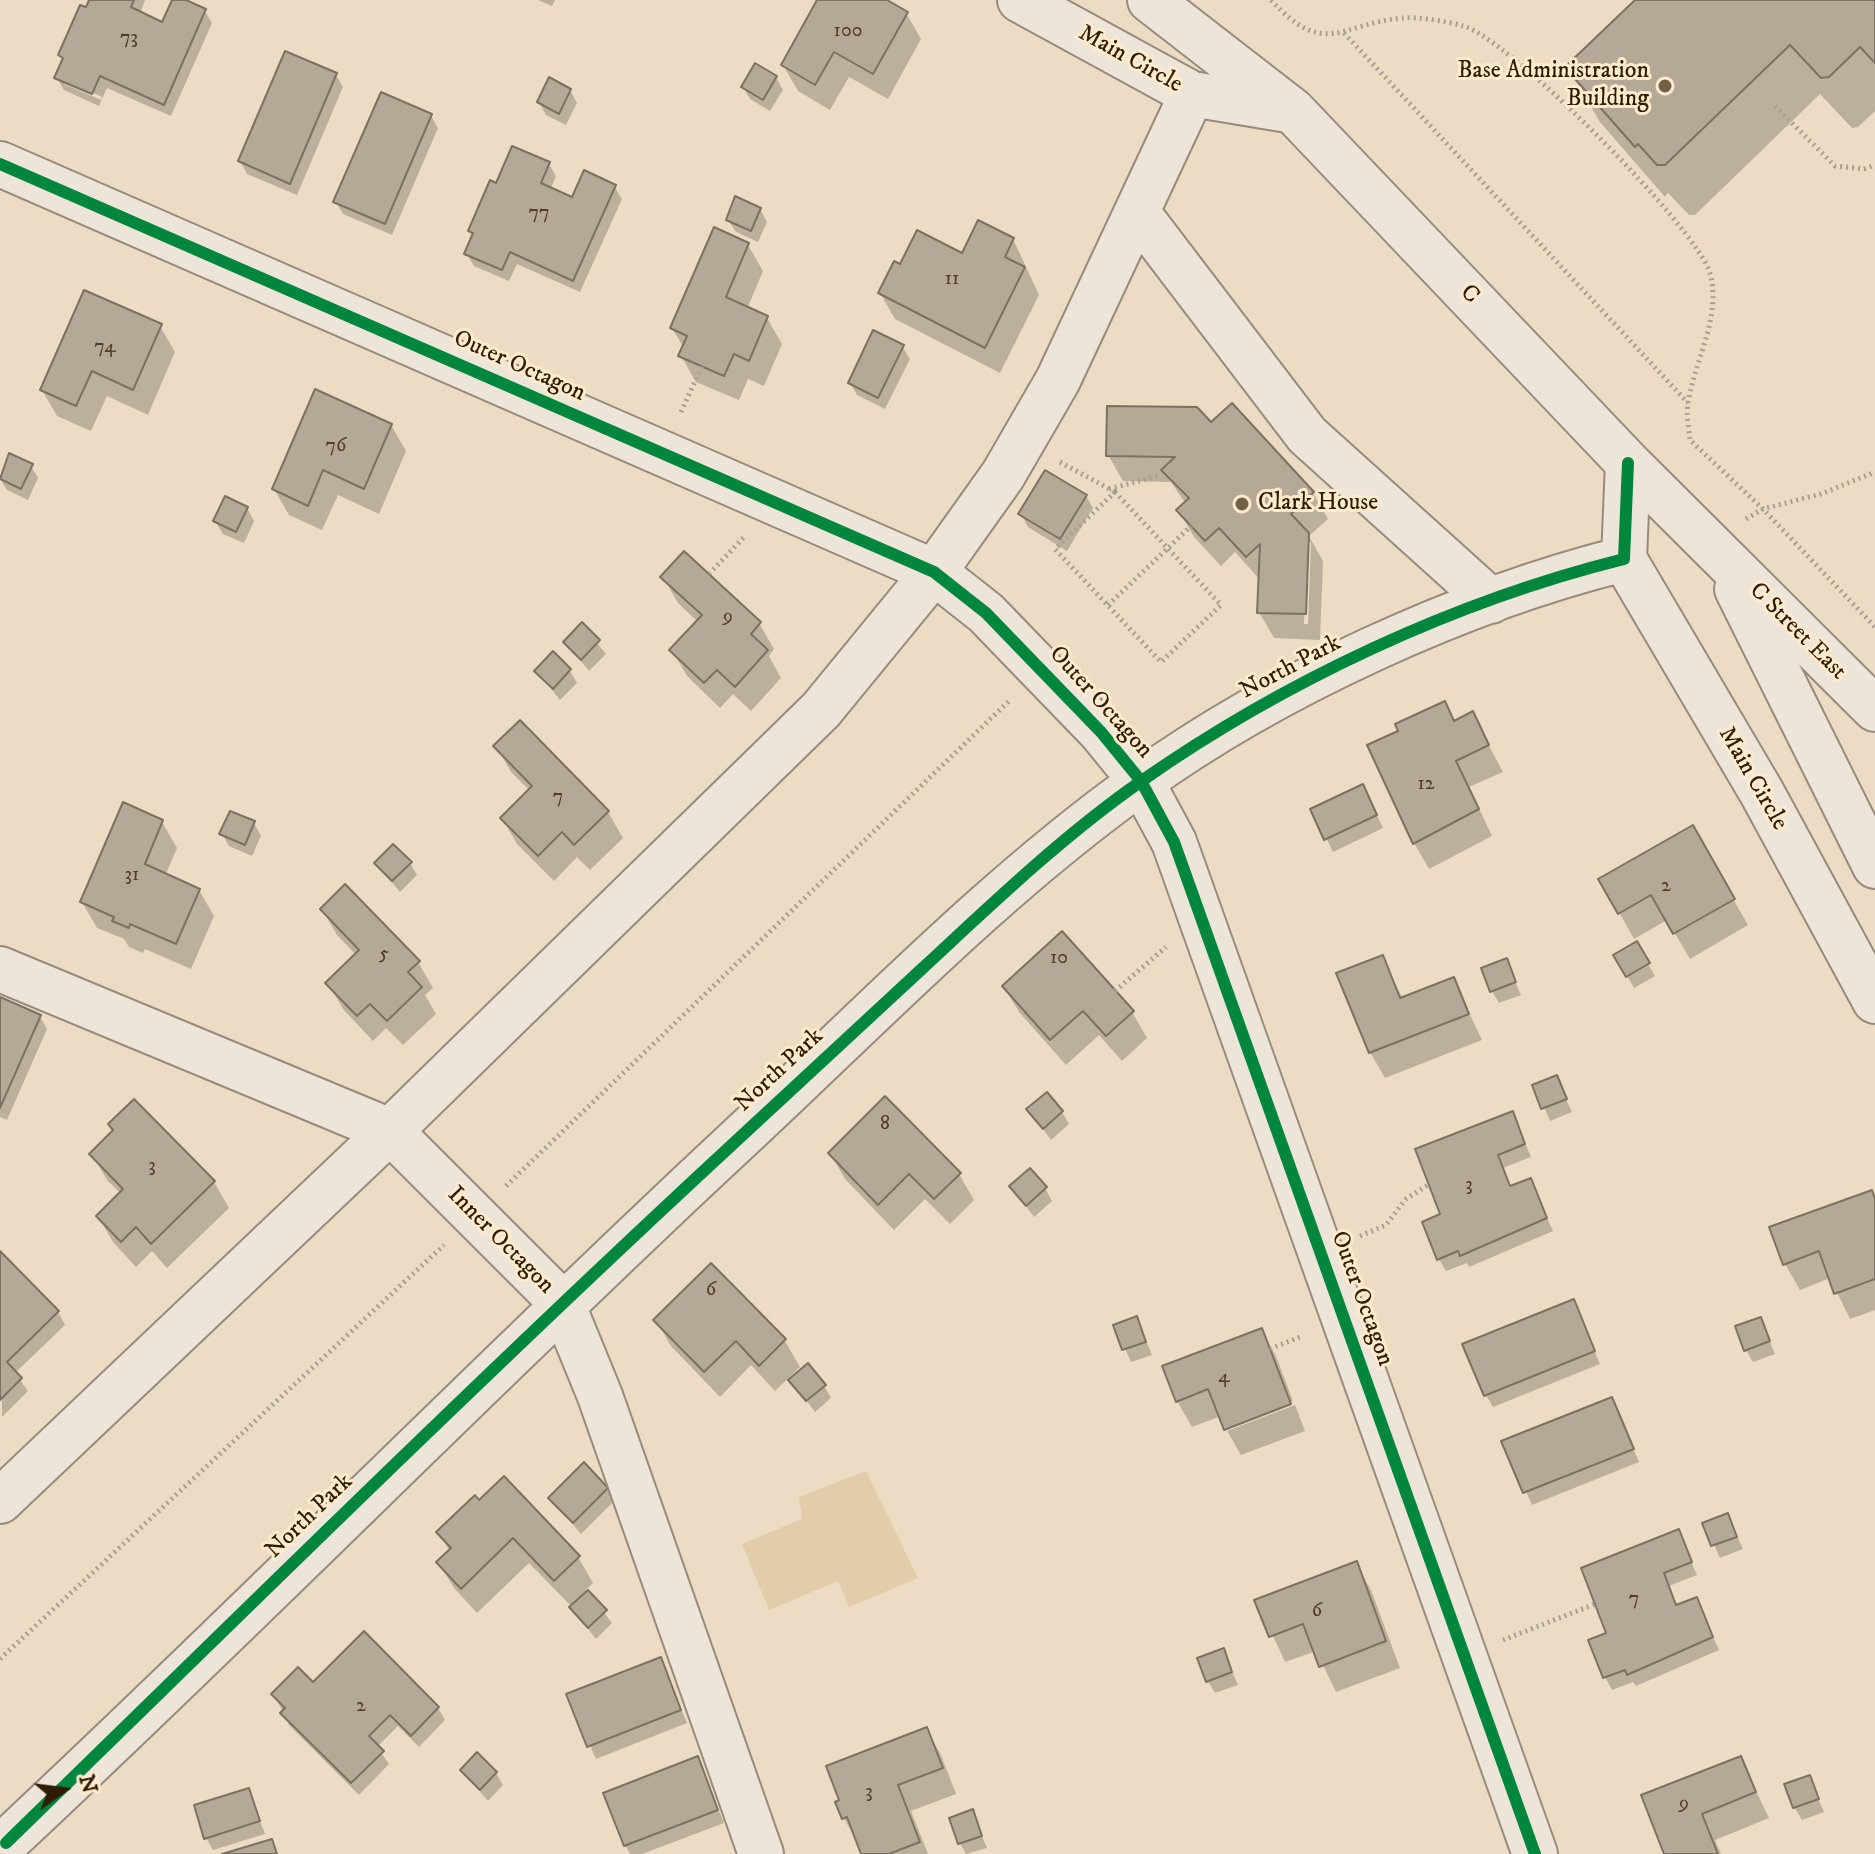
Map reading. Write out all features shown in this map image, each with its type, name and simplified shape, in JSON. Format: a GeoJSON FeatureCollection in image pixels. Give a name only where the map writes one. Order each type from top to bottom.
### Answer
{"type":"FeatureCollection","features":[{"type":"Feature","properties":{"kind":"street","name":"Main Circle"},"geometry":{"type":"LineString","coordinates":[[1020,0],[1192,94],[1293,111]]}},
{"type":"Feature","properties":{"kind":"street","name":"Main Circle"},"geometry":{"type":"LineString","coordinates":[[1150,0],[1208,46]]}},
{"type":"Feature","properties":{"kind":"street"},"geometry":{"type":"LineString","coordinates":[[1182,0],[1208,46]]}},
{"type":"Feature","properties":{"kind":"street","name":"C"},"geometry":{"type":"LineString","coordinates":[[1208,46],[1293,111],[1628,463],[1720,555]]}},
{"type":"Feature","properties":{"kind":"street"},"geometry":{"type":"LineString","coordinates":[[0,1501],[390,1131],[821,710],[934,572],[1022,442],[1058,380],[1192,94]]}},
{"type":"Feature","properties":{"kind":"street","name":"Outer Octagon"},"geometry":{"type":"LineString","coordinates":[[0,164],[934,572],[986,613],[1101,732],[1141,781],[1174,842],[1535,1854]]}},
{"type":"Feature","properties":{"kind":"street"},"geometry":{"type":"LineString","coordinates":[[1137,212],[1307,435],[1491,601]]}},
{"type":"Feature","properties":{"kind":"street"},"geometry":{"type":"LineString","coordinates":[[1624,559],[1628,463]]}},
{"type":"Feature","properties":{"kind":"street"},"geometry":{"type":"LineString","coordinates":[[1720,555],[1875,866]]}},
{"type":"Feature","properties":{"kind":"street","name":"C Street East"},"geometry":{"type":"LineString","coordinates":[[1720,555],[1875,709]]}},
{"type":"Feature","properties":{"kind":"street","name":"Main Circle"},"geometry":{"type":"LineString","coordinates":[[1624,559],[1762,793],[1875,1001]]}},
{"type":"Feature","properties":{"kind":"street","name":"North Park"},"geometry":{"type":"LineString","coordinates":[[4,1845],[562,1303],[1002,894],[1141,781],[1270,702],[1373,649],[1548,578],[1624,559]]}},
{"type":"Feature","properties":{"kind":"street","name":"Inner Octagon"},"geometry":{"type":"LineString","coordinates":[[0,969],[390,1131],[562,1303],[600,1396],[761,1854]]}},
{"type":"Feature","properties":{"kind":"path"},"geometry":{"type":"LineString","coordinates":[[1271,0],[1293,24],[1327,37],[1403,18],[1466,26],[1536,75],[1655,195],[1685,233],[1710,273],[1712,315],[1688,403],[1690,440],[1763,509],[1875,627]]}},
{"type":"Feature","properties":{"kind":"path"},"geometry":{"type":"LineString","coordinates":[[1343,33],[1688,403]]}},
{"type":"Feature","properties":{"kind":"path"},"geometry":{"type":"LineString","coordinates":[[1775,106],[1835,166],[1864,169],[1875,165]]}},
{"type":"Feature","properties":{"kind":"path"},"geometry":{"type":"LineString","coordinates":[[1022,442],[1112,490],[1221,605],[1161,662],[1055,549],[1112,490],[1158,476]]}},
{"type":"Feature","properties":{"kind":"path"},"geometry":{"type":"LineString","coordinates":[[1763,509],[1821,494],[1875,472]]}},
{"type":"Feature","properties":{"kind":"path"},"geometry":{"type":"LineString","coordinates":[[1108,605],[1191,526]]}},
{"type":"Feature","properties":{"kind":"path"},"geometry":{"type":"LineString","coordinates":[[0,1659],[475,1216],[1041,670]]}},
{"type":"Feature","properties":{"kind":"path"},"geometry":{"type":"LineString","coordinates":[[1115,991],[1201,917]]}},
{"type":"Feature","properties":{"kind":"path"},"geometry":{"type":"LineString","coordinates":[[1321,1252],[1386,1225],[1406,1199],[1428,1185]]}},
{"type":"Feature","properties":{"kind":"path"},"geometry":{"type":"LineString","coordinates":[[1464,1655],[1595,1604]]}},
{"type":"Feature","properties":{"kind":"shaded area"},"geometry":{"type":"Polygon","coordinates":[[[866,1471],[918,1578],[849,1607],[838,1581],[769,1610],[742,1544],[802,1519],[799,1497],[866,1471]]]}},
{"type":"Feature","properties":{"kind":"building"},"geometry":{"type":"Polygon","coordinates":[[[89,0],[134,0],[131,7],[162,22],[172,0],[186,0],[206,9],[164,105],[100,76],[92,94],[54,78],[63,58],[58,55],[80,5],[86,7],[89,0]]]}},
{"type":"Feature","properties":{"kind":"building"},"geometry":{"type":"Polygon","coordinates":[[[817,0],[887,0],[908,12],[873,74],[834,52],[815,85],[781,65],[817,0]]]}},
{"type":"Feature","properties":{"kind":"building","name":"Base Administration Building"},"geometry":{"type":"Polygon","coordinates":[[[1635,0],[1875,0],[1875,63],[1860,47],[1829,77],[1821,78],[1790,45],[1665,165],[1657,165],[1638,144],[1635,147],[1568,71],[1568,64],[1635,0]]]}},
{"type":"Feature","properties":{"kind":"building"},"geometry":{"type":"Polygon","coordinates":[[[285,51],[337,73],[290,184],[238,161],[285,51]]]}},
{"type":"Feature","properties":{"kind":"building"},"geometry":{"type":"Polygon","coordinates":[[[755,63],[777,76],[763,100],[741,87],[755,63]]]}},
{"type":"Feature","properties":{"kind":"building"},"geometry":{"type":"Polygon","coordinates":[[[549,77],[571,89],[559,114],[537,102],[549,77]]]}},
{"type":"Feature","properties":{"kind":"building"},"geometry":{"type":"Polygon","coordinates":[[[381,92],[432,114],[385,224],[333,202],[381,92]]]}},
{"type":"Feature","properties":{"kind":"building"},"geometry":{"type":"Polygon","coordinates":[[[512,146],[550,162],[541,183],[572,197],[584,170],[616,185],[573,281],[510,252],[502,270],[464,254],[473,233],[468,231],[490,180],[496,183],[512,146]]]}},
{"type":"Feature","properties":{"kind":"building"},"geometry":{"type":"Polygon","coordinates":[[[735,196],[761,208],[751,231],[726,220],[735,196]]]}},
{"type":"Feature","properties":{"kind":"building"},"geometry":{"type":"Polygon","coordinates":[[[978,220],[1014,238],[1005,257],[1025,267],[985,348],[878,293],[894,261],[900,264],[917,230],[962,253],[978,220]]]}},
{"type":"Feature","properties":{"kind":"building"},"geometry":{"type":"Polygon","coordinates":[[[714,227],[749,243],[726,297],[768,316],[749,361],[734,354],[724,376],[678,356],[687,336],[670,328],[714,227]]]}},
{"type":"Feature","properties":{"kind":"building"},"geometry":{"type":"Polygon","coordinates":[[[84,290],[162,324],[133,390],[92,371],[76,406],[40,390],[84,290]]]}},
{"type":"Feature","properties":{"kind":"building"},"geometry":{"type":"Polygon","coordinates":[[[873,330],[904,345],[878,398],[848,383],[873,330]]]}},
{"type":"Feature","properties":{"kind":"building"},"geometry":{"type":"Polygon","coordinates":[[[315,389],[392,424],[364,489],[323,470],[308,506],[272,489],[315,389]]]}},
{"type":"Feature","properties":{"kind":"building","name":"Clark House"},"geometry":{"type":"Polygon","coordinates":[[[1232,403],[1314,492],[1291,514],[1309,533],[1306,614],[1257,613],[1260,544],[1246,557],[1219,528],[1205,541],[1176,510],[1189,498],[1161,470],[1175,457],[1106,456],[1107,406],[1197,407],[1211,422],[1232,403]]]}},
{"type":"Feature","properties":{"kind":"building"},"geometry":{"type":"Polygon","coordinates":[[[9,453],[33,464],[21,489],[0,479],[9,453]]]}},
{"type":"Feature","properties":{"kind":"building"},"geometry":{"type":"Polygon","coordinates":[[[1045,470],[1087,495],[1060,539],[1018,514],[1045,470]]]}},
{"type":"Feature","properties":{"kind":"building"},"geometry":{"type":"Polygon","coordinates":[[[225,496],[248,507],[236,532],[213,521],[225,496]]]}},
{"type":"Feature","properties":{"kind":"building"},"geometry":{"type":"Polygon","coordinates":[[[684,551],[761,622],[751,634],[768,650],[735,687],[717,670],[704,683],[669,650],[702,615],[660,577],[684,551]]]}},
{"type":"Feature","properties":{"kind":"building"},"geometry":{"type":"Polygon","coordinates":[[[582,622],[600,640],[581,660],[563,642],[582,622]]]}},
{"type":"Feature","properties":{"kind":"building"},"geometry":{"type":"Polygon","coordinates":[[[553,651],[571,669],[553,689],[534,671],[553,651]]]}},
{"type":"Feature","properties":{"kind":"building"},"geometry":{"type":"Polygon","coordinates":[[[1445,701],[1454,721],[1473,711],[1489,745],[1456,761],[1479,809],[1413,844],[1367,745],[1398,731],[1395,724],[1445,701]]]}},
{"type":"Feature","properties":{"kind":"building"},"geometry":{"type":"Polygon","coordinates":[[[520,720],[609,811],[574,845],[562,832],[538,856],[500,818],[532,786],[493,746],[520,720]]]}},
{"type":"Feature","properties":{"kind":"building"},"geometry":{"type":"Polygon","coordinates":[[[1363,784],[1377,815],[1324,840],[1310,809],[1363,784]]]}},
{"type":"Feature","properties":{"kind":"building"},"geometry":{"type":"Polygon","coordinates":[[[123,802],[163,820],[145,864],[200,889],[176,944],[130,924],[129,928],[112,921],[114,917],[80,902],[123,802]]]}},
{"type":"Feature","properties":{"kind":"building"},"geometry":{"type":"Polygon","coordinates":[[[230,811],[255,821],[245,845],[219,834],[230,811]]]}},
{"type":"Feature","properties":{"kind":"building"},"geometry":{"type":"Polygon","coordinates":[[[1693,825],[1735,899],[1673,934],[1651,895],[1618,914],[1598,879],[1693,825]]]}},
{"type":"Feature","properties":{"kind":"building"},"geometry":{"type":"Polygon","coordinates":[[[393,844],[412,862],[392,881],[374,863],[393,844]]]}},
{"type":"Feature","properties":{"kind":"building"},"geometry":{"type":"Polygon","coordinates":[[[345,884],[420,961],[408,972],[422,987],[387,1021],[370,1004],[357,1016],[325,983],[359,950],[320,909],[345,884]]]}},
{"type":"Feature","properties":{"kind":"building"},"geometry":{"type":"Polygon","coordinates":[[[1062,931],[1134,1011],[1106,1036],[1083,1011],[1050,1040],[1002,986],[1062,931]]]}},
{"type":"Feature","properties":{"kind":"building"},"geometry":{"type":"Polygon","coordinates":[[[1637,941],[1650,963],[1626,977],[1613,955],[1637,941]]]}},
{"type":"Feature","properties":{"kind":"building"},"geometry":{"type":"Polygon","coordinates":[[[1383,955],[1400,998],[1454,977],[1469,1014],[1369,1053],[1336,973],[1383,955]]]}},
{"type":"Feature","properties":{"kind":"building"},"geometry":{"type":"Polygon","coordinates":[[[1507,958],[1516,982],[1490,992],[1481,968],[1507,958]]]}},
{"type":"Feature","properties":{"kind":"building"},"geometry":{"type":"Polygon","coordinates":[[[0,997],[41,1015],[0,1108],[0,997]]]}},
{"type":"Feature","properties":{"kind":"building"},"geometry":{"type":"Polygon","coordinates":[[[1557,1075],[1567,1099],[1541,1109],[1532,1085],[1557,1075]]]}},
{"type":"Feature","properties":{"kind":"building"},"geometry":{"type":"Polygon","coordinates":[[[1047,1092],[1063,1111],[1043,1129],[1026,1109],[1047,1092]]]}},
{"type":"Feature","properties":{"kind":"building"},"geometry":{"type":"Polygon","coordinates":[[[885,1096],[961,1173],[934,1199],[909,1174],[878,1205],[828,1153],[885,1096]]]}},
{"type":"Feature","properties":{"kind":"building"},"geometry":{"type":"Polygon","coordinates":[[[134,1099],[215,1181],[151,1244],[136,1227],[121,1242],[96,1216],[123,1189],[89,1154],[113,1130],[108,1124],[134,1099]]]}},
{"type":"Feature","properties":{"kind":"building"},"geometry":{"type":"Polygon","coordinates":[[[1513,1111],[1525,1144],[1498,1155],[1510,1186],[1531,1178],[1547,1218],[1460,1256],[1458,1251],[1437,1260],[1422,1222],[1440,1214],[1415,1149],[1513,1111]]]}},
{"type":"Feature","properties":{"kind":"building"},"geometry":{"type":"Polygon","coordinates":[[[1030,1168],[1047,1187],[1026,1206],[1009,1186],[1030,1168]]]}},
{"type":"Feature","properties":{"kind":"building"},"geometry":{"type":"Polygon","coordinates":[[[1872,1190],[1875,1199],[1875,1279],[1834,1294],[1819,1251],[1783,1265],[1769,1227],[1872,1190]]]}},
{"type":"Feature","properties":{"kind":"building"},"geometry":{"type":"Polygon","coordinates":[[[0,1251],[59,1311],[7,1362],[22,1378],[0,1400],[0,1251]]]}},
{"type":"Feature","properties":{"kind":"building"},"geometry":{"type":"Polygon","coordinates":[[[711,1263],[786,1339],[759,1366],[736,1341],[704,1372],[653,1320],[711,1263]]]}},
{"type":"Feature","properties":{"kind":"building"},"geometry":{"type":"Polygon","coordinates":[[[1574,1299],[1595,1351],[1484,1396],[1462,1344],[1574,1299]]]}},
{"type":"Feature","properties":{"kind":"building"},"geometry":{"type":"Polygon","coordinates":[[[1137,1316],[1146,1342],[1122,1350],[1113,1325],[1137,1316]]]}},
{"type":"Feature","properties":{"kind":"building"},"geometry":{"type":"Polygon","coordinates":[[[1761,1317],[1770,1341],[1744,1351],[1735,1326],[1761,1317]]]}},
{"type":"Feature","properties":{"kind":"building"},"geometry":{"type":"Polygon","coordinates":[[[1262,1328],[1291,1404],[1224,1430],[1208,1389],[1176,1402],[1162,1366],[1262,1328]]]}},
{"type":"Feature","properties":{"kind":"building"},"geometry":{"type":"Polygon","coordinates":[[[808,1363],[826,1385],[806,1401],[788,1380],[808,1363]]]}},
{"type":"Feature","properties":{"kind":"building"},"geometry":{"type":"Polygon","coordinates":[[[1612,1397],[1634,1449],[1523,1493],[1501,1441],[1612,1397]]]}},
{"type":"Feature","properties":{"kind":"building"},"geometry":{"type":"Polygon","coordinates":[[[584,1462],[608,1488],[573,1523],[548,1498],[584,1462]]]}},
{"type":"Feature","properties":{"kind":"building"},"geometry":{"type":"Polygon","coordinates":[[[504,1476],[580,1556],[554,1581],[513,1538],[461,1589],[436,1562],[451,1548],[436,1532],[475,1495],[479,1500],[504,1476]]]}},
{"type":"Feature","properties":{"kind":"building"},"geometry":{"type":"Polygon","coordinates":[[[1728,1513],[1737,1537],[1711,1546],[1702,1523],[1728,1513]]]}},
{"type":"Feature","properties":{"kind":"building"},"geometry":{"type":"Polygon","coordinates":[[[1679,1529],[1692,1562],[1664,1573],[1676,1605],[1697,1597],[1713,1637],[1627,1675],[1625,1670],[1603,1678],[1588,1640],[1606,1633],[1581,1568],[1679,1529]]]}},
{"type":"Feature","properties":{"kind":"building"},"geometry":{"type":"Polygon","coordinates":[[[1357,1561],[1386,1641],[1319,1667],[1303,1624],[1269,1637],[1254,1600],[1357,1561]]]}},
{"type":"Feature","properties":{"kind":"building"},"geometry":{"type":"Polygon","coordinates":[[[588,1590],[607,1610],[588,1628],[569,1607],[588,1590]]]}},
{"type":"Feature","properties":{"kind":"building"},"geometry":{"type":"Polygon","coordinates":[[[364,1631],[439,1707],[411,1736],[390,1715],[369,1736],[384,1751],[351,1783],[280,1713],[285,1708],[271,1694],[298,1667],[313,1682],[364,1631]]]}},
{"type":"Feature","properties":{"kind":"building"},"geometry":{"type":"Polygon","coordinates":[[[1224,1648],[1232,1672],[1206,1682],[1197,1658],[1224,1648]]]}},
{"type":"Feature","properties":{"kind":"building"},"geometry":{"type":"Polygon","coordinates":[[[661,1657],[681,1710],[587,1747],[566,1694],[661,1657]]]}},
{"type":"Feature","properties":{"kind":"building"},"geometry":{"type":"Polygon","coordinates":[[[927,1727],[943,1768],[898,1785],[920,1842],[889,1854],[861,1854],[847,1817],[842,1819],[835,1802],[839,1800],[826,1766],[927,1727]]]}},
{"type":"Feature","properties":{"kind":"building"},"geometry":{"type":"Polygon","coordinates":[[[477,1752],[497,1772],[480,1790],[460,1770],[477,1752]]]}},
{"type":"Feature","properties":{"kind":"building"},"geometry":{"type":"Polygon","coordinates":[[[698,1756],[718,1810],[624,1846],[603,1793],[698,1756]]]}},
{"type":"Feature","properties":{"kind":"building"},"geometry":{"type":"Polygon","coordinates":[[[1741,1756],[1756,1792],[1702,1814],[1718,1854],[1664,1854],[1641,1795],[1741,1756]]]}},
{"type":"Feature","properties":{"kind":"building"},"geometry":{"type":"Polygon","coordinates":[[[1810,1775],[1819,1799],[1793,1808],[1784,1784],[1810,1775]]]}},
{"type":"Feature","properties":{"kind":"building"},"geometry":{"type":"Polygon","coordinates":[[[249,1788],[260,1821],[204,1839],[194,1805],[249,1788]]]}},
{"type":"Feature","properties":{"kind":"building"},"geometry":{"type":"Polygon","coordinates":[[[973,1809],[982,1836],[958,1844],[949,1818],[973,1809]]]}},
{"type":"Feature","properties":{"kind":"building"},"geometry":{"type":"Polygon","coordinates":[[[272,1839],[277,1854],[222,1854],[272,1839]]]}},
{"type":"Feature","properties":{"kind":"cycle path"},"geometry":{"type":"LineString","coordinates":[[0,164],[934,572],[986,613],[1101,732],[1141,781],[1174,842],[1535,1854]]}},
{"type":"Feature","properties":{"kind":"cycle path"},"geometry":{"type":"LineString","coordinates":[[6,1843],[607,1262],[1056,847],[1111,803],[1195,745],[1312,678],[1373,648],[1497,597],[1624,559],[1628,463]]}},
{"type":"Feature","properties":{"kind":"place","name":"Base Administration Building"},"geometry":{"type":"Point","coordinates":[1665,86]}},
{"type":"Feature","properties":{"kind":"place","name":"Clark House"},"geometry":{"type":"Point","coordinates":[1242,504]}}]}
